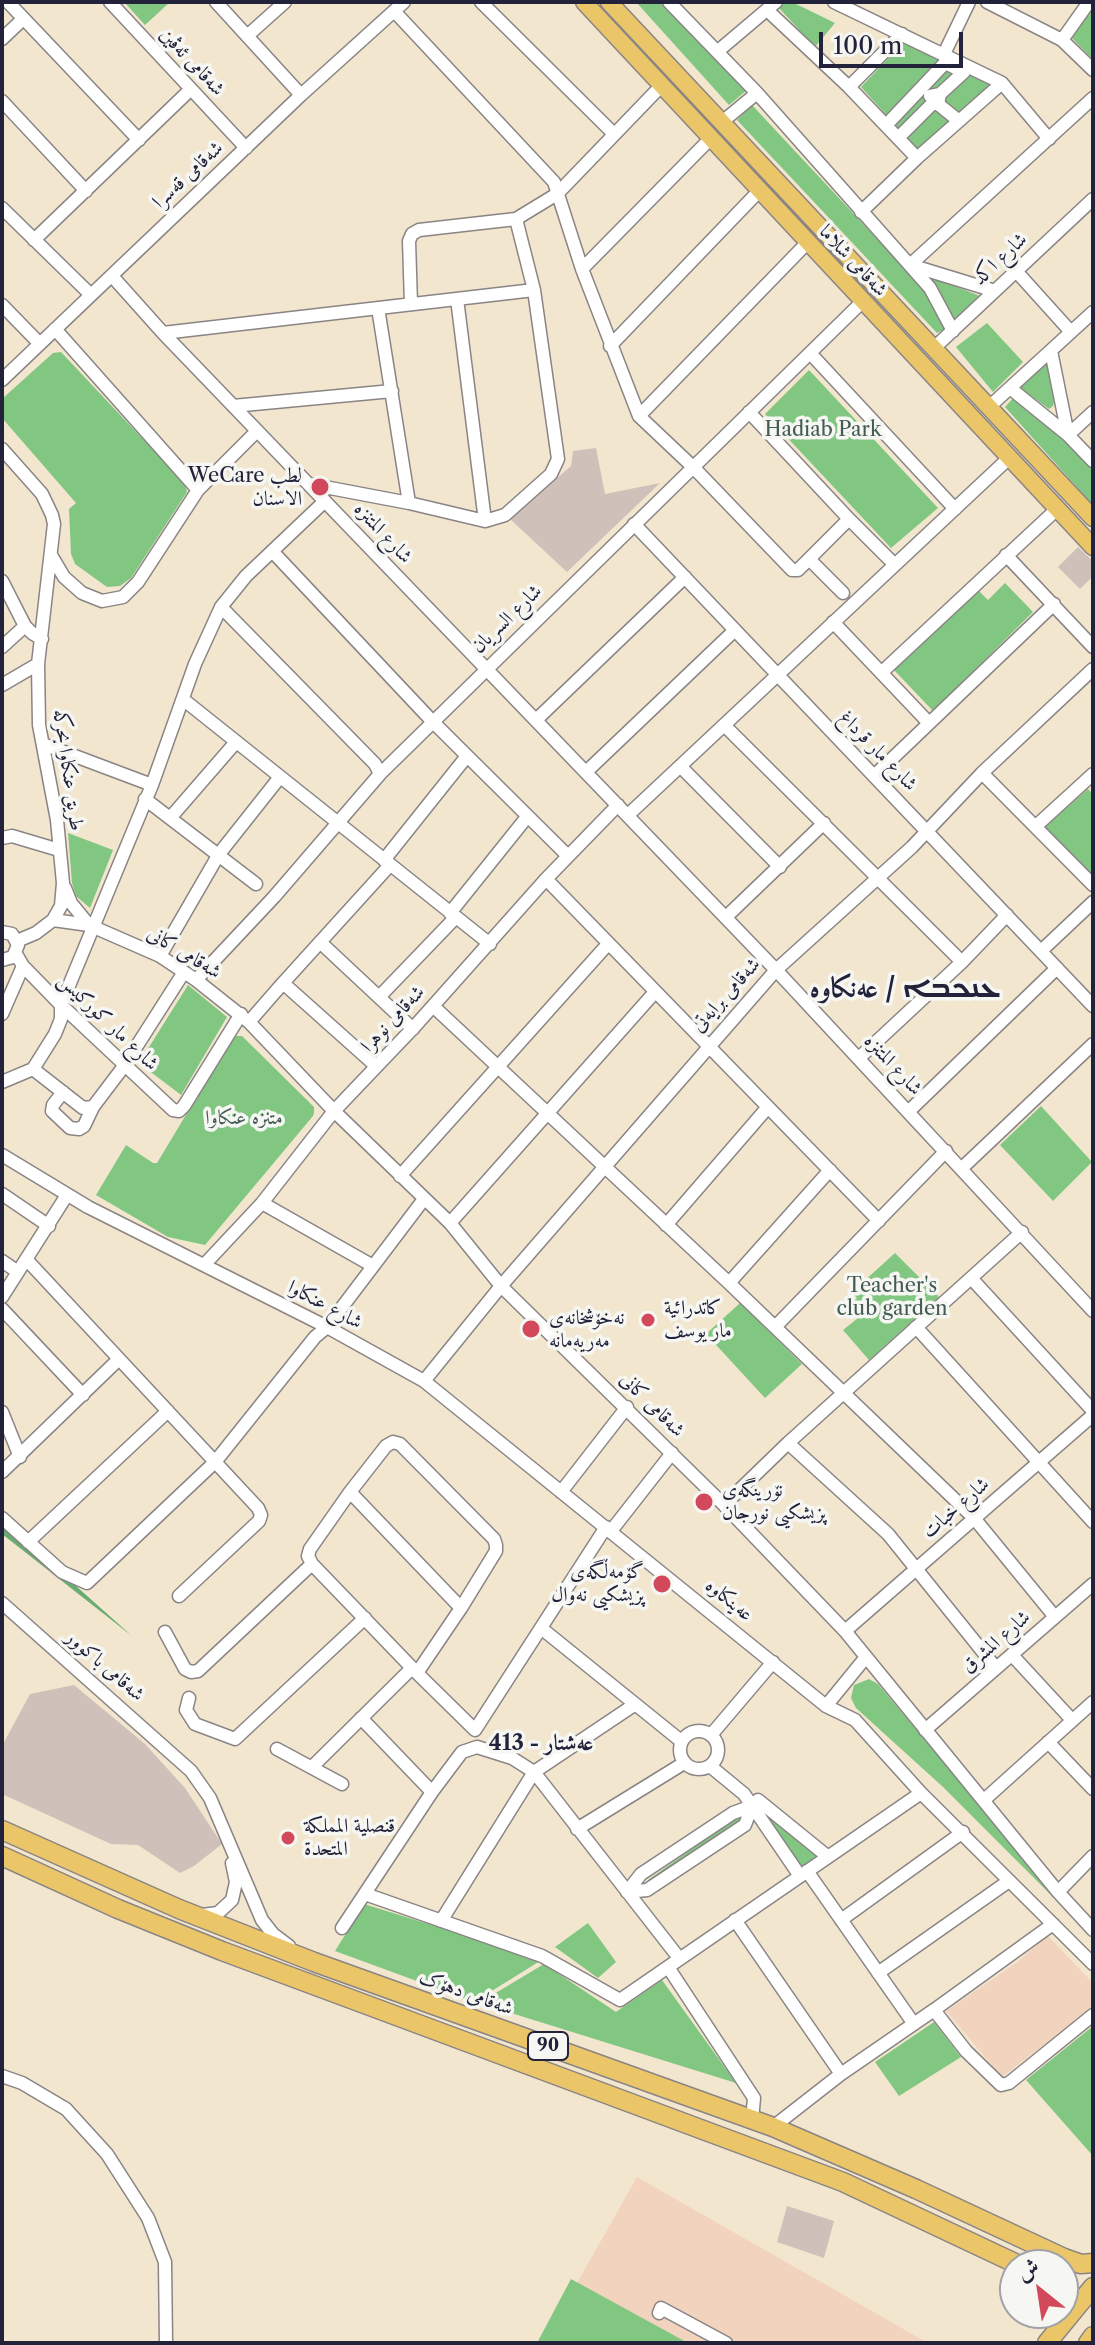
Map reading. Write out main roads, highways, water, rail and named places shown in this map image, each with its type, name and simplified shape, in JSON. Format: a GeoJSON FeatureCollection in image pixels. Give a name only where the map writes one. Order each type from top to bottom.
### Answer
{"type":"FeatureCollection","features":[{"type":"Feature","properties":{"kind":"highway","name":"شەقامی دهۆک"},"geometry":{"type":"LineString","coordinates":[[2,1830],[179,1909],[314,1962],[773,2127],[1064,2258],[1081,2264],[1093,2263]]}},
{"type":"Feature","properties":{"kind":"highway","name":"90"},"geometry":{"type":"LineString","coordinates":[[2,1856],[118,1909],[235,1956],[843,2182],[999,2256]]}},
{"type":"Feature","properties":{"kind":"highway"},"geometry":{"type":"LineString","coordinates":[[706,2129],[714,2107]]}},
{"type":"Feature","properties":{"kind":"highway"},"geometry":{"type":"LineString","coordinates":[[1050,2339],[1093,2287]]}},
{"type":"Feature","properties":{"kind":"highway"},"geometry":{"type":"LineString","coordinates":[[1088,2343],[1093,2336]]}},
{"type":"Feature","properties":{"kind":"main road","name":"شەقامی شلاما"},"geometry":{"type":"LineString","coordinates":[[584,2],[1093,547]]}},
{"type":"Feature","properties":{"kind":"main road","name":"شەقامی شلاما"},"geometry":{"type":"LineString","coordinates":[[609,2],[1093,518]]}},
{"type":"Feature","properties":{"kind":"main road"},"geometry":{"type":"LineString","coordinates":[[825,261],[832,264],[839,261],[842,255],[840,248]]}},
{"type":"Feature","properties":{"kind":"main road"},"geometry":{"type":"LineString","coordinates":[[844,281],[842,274],[845,268],[851,265],[858,267]]}},
{"type":"Feature","properties":{"kind":"place","name":"WeCare لطب الاسنان"},"geometry":{"type":"Point","coordinates":[320,487]}},
{"type":"Feature","properties":{"kind":"place","name":"كاتدرائية مار يوسف"},"geometry":{"type":"Point","coordinates":[648,1320]}},
{"type":"Feature","properties":{"kind":"place","name":"نەخۆشخانەی مەریەمانە"},"geometry":{"type":"Point","coordinates":[531,1329]}},
{"type":"Feature","properties":{"kind":"place","name":"نۆرینگەی پزیشکیی نورجان"},"geometry":{"type":"Point","coordinates":[704,1502]}},
{"type":"Feature","properties":{"kind":"place","name":"گۆمەڵگەی پزیشکیی نەوال"},"geometry":{"type":"Point","coordinates":[662,1584]}},
{"type":"Feature","properties":{"kind":"place","name":"قنصلية المملكة المتحدة"},"geometry":{"type":"Point","coordinates":[288,1838]}},
{"type":"Feature","properties":{"kind":"district","name":"ܥܢܟܒܐ / عەنکاوە"},"geometry":{"type":"Point","coordinates":[905,989]}},
{"type":"Feature","properties":{"kind":"district","name":"عه‌شتار - 413"},"geometry":{"type":"Point","coordinates":[541,1744]}},
{"type":"Feature","properties":{"kind":"park label","name":"Hadiab Park"},"geometry":{"type":"Point","coordinates":[823,430]}},
{"type":"Feature","properties":{"kind":"park label","name":"متنزه عنكاوا"},"geometry":{"type":"Point","coordinates":[244,1118]}},
{"type":"Feature","properties":{"kind":"park label","name":"Teacher's club garden"},"geometry":{"type":"Point","coordinates":[892,1298]}}]}
